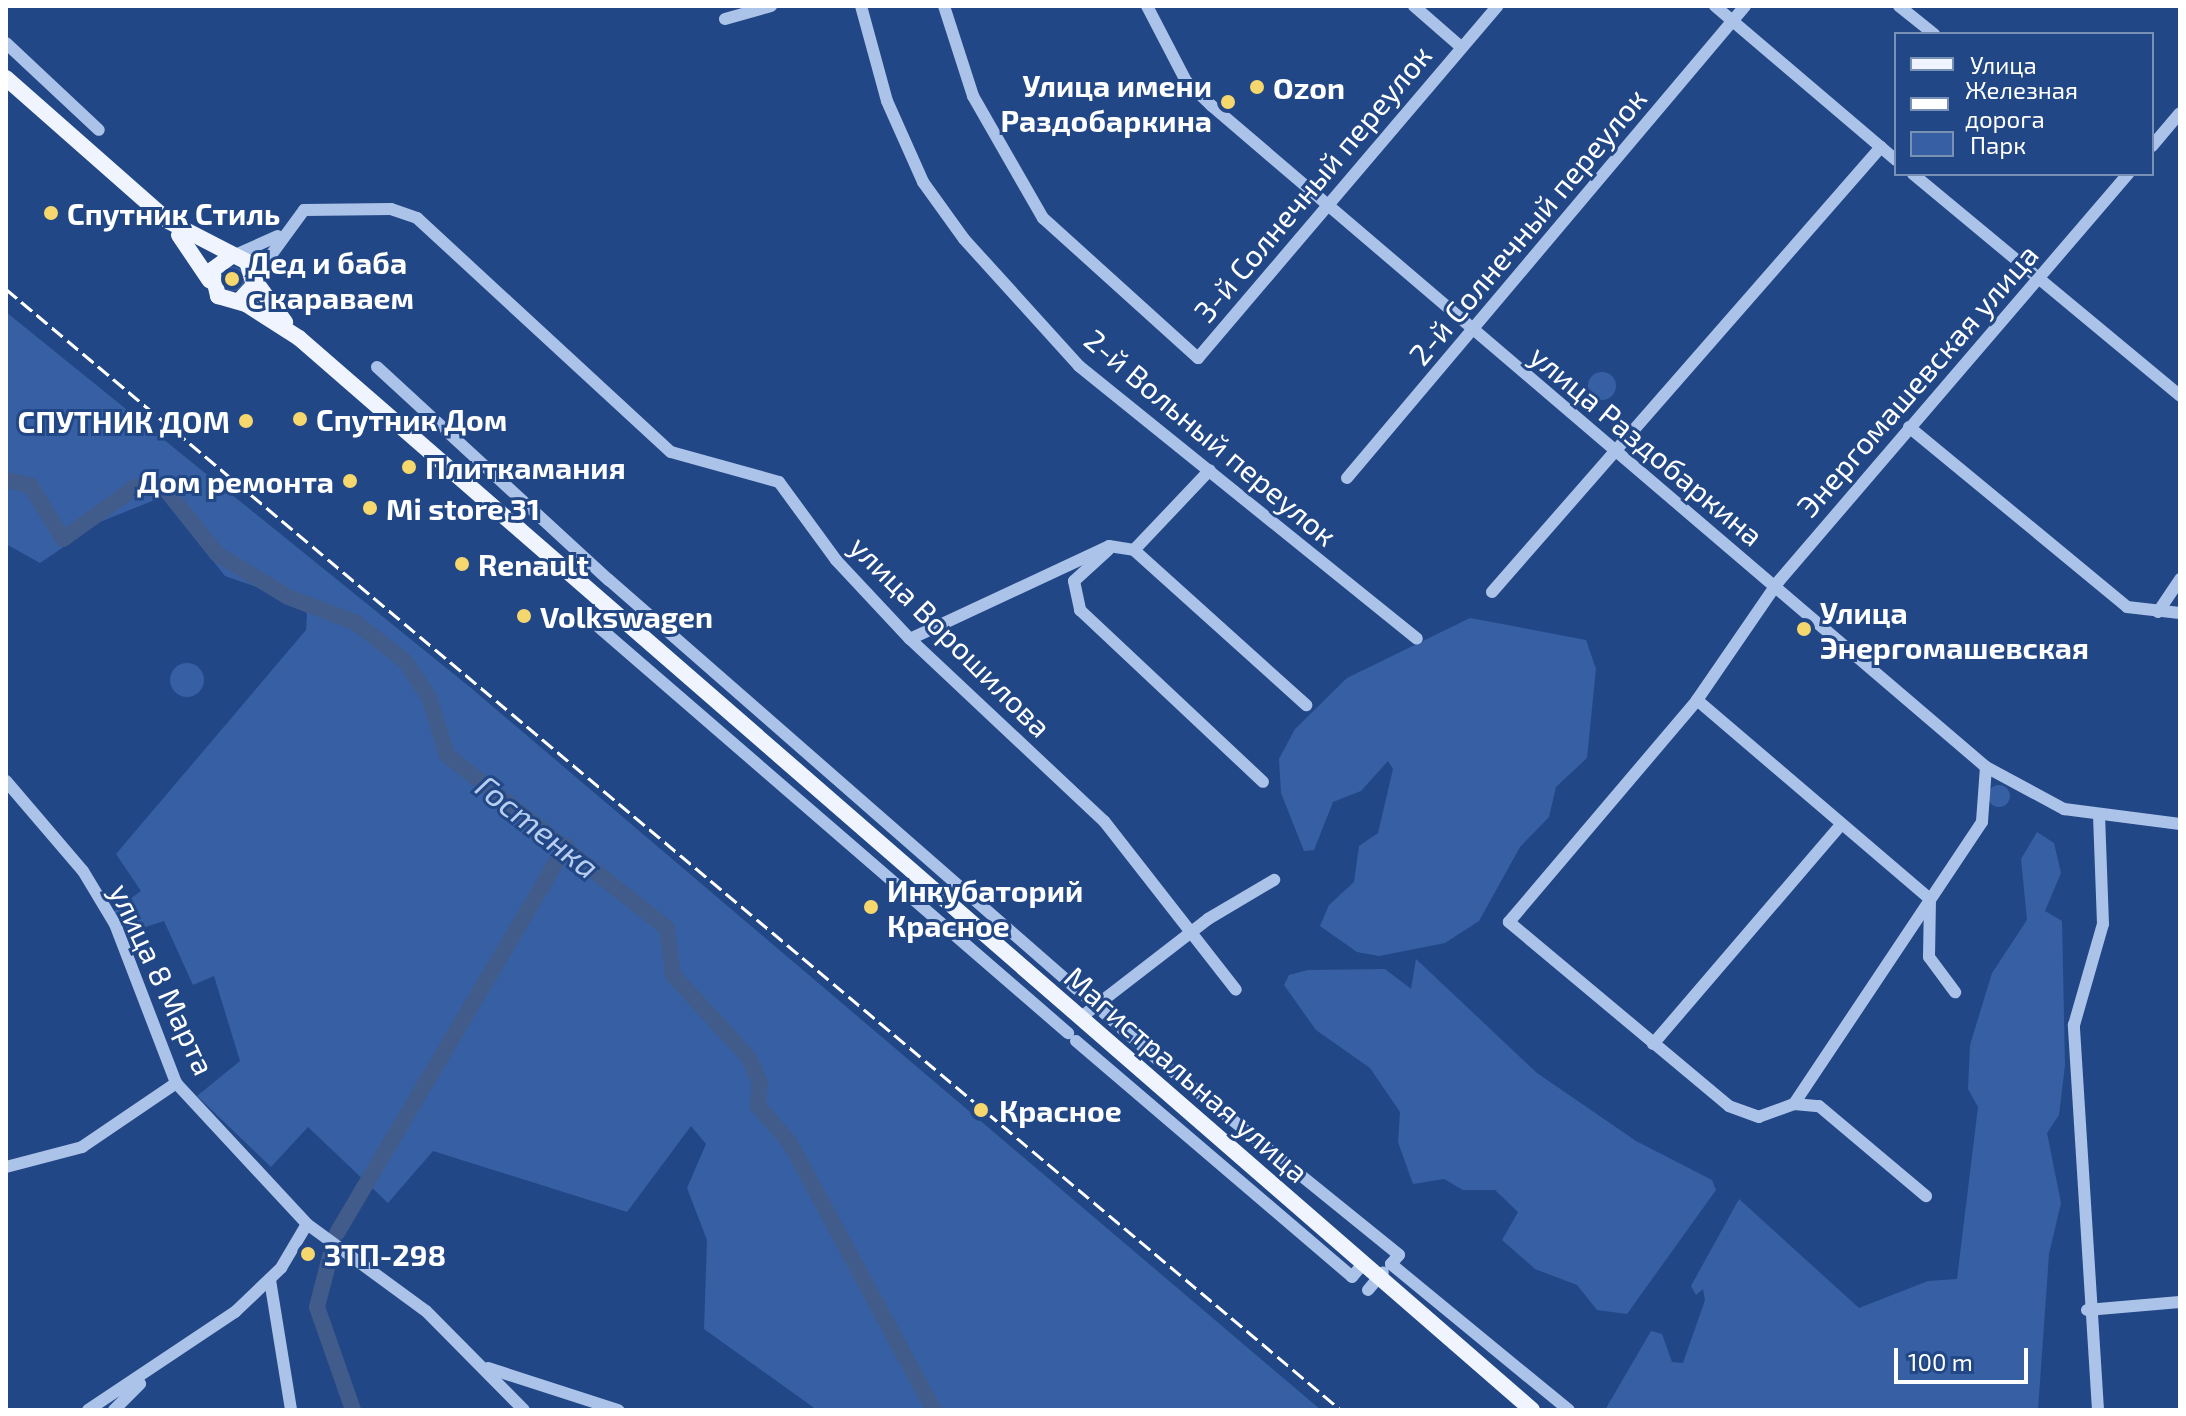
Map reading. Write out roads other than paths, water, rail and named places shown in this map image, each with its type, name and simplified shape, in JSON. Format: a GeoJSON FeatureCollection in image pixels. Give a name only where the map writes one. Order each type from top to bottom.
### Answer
{"type":"FeatureCollection","features":[{"type":"Feature","properties":{"kind":"main road","name":"Магистральная улица"},"geometry":{"type":"LineString","coordinates":[[6,78],[168,221],[232,257],[247,262],[255,279],[299,338]]}},
{"type":"Feature","properties":{"kind":"main road","name":"Магистральная улица"},"geometry":{"type":"LineString","coordinates":[[168,221],[222,299],[239,301],[299,338],[607,611],[1080,1018],[1375,1288],[1532,1410]]}},
{"type":"Feature","properties":{"kind":"main road"},"geometry":{"type":"LineString","coordinates":[[210,281],[214,266],[232,257]]}},
{"type":"Feature","properties":{"kind":"main road"},"geometry":{"type":"LineString","coordinates":[[239,301],[255,279]]}},
{"type":"Feature","properties":{"kind":"street"},"geometry":{"type":"LineString","coordinates":[[725,19],[771,6]]}},
{"type":"Feature","properties":{"kind":"street","name":"2-й Вольный переулок"},"geometry":{"type":"LineString","coordinates":[[861,6],[893,114],[923,182],[964,239],[1079,366],[1417,639]]}},
{"type":"Feature","properties":{"kind":"street","name":"3-й Солнечный переулок"},"geometry":{"type":"LineString","coordinates":[[944,6],[973,96],[1043,218],[1198,358],[1498,6]]}},
{"type":"Feature","properties":{"kind":"street","name":"улица Раздобаркина"},"geometry":{"type":"LineString","coordinates":[[1147,6],[1186,81],[1618,456],[1986,767],[2039,799],[2099,817],[2180,824]]}},
{"type":"Feature","properties":{"kind":"street"},"geometry":{"type":"LineString","coordinates":[[1414,6],[1461,47]]}},
{"type":"Feature","properties":{"kind":"street"},"geometry":{"type":"LineString","coordinates":[[1715,6],[1894,158]]}},
{"type":"Feature","properties":{"kind":"street","name":"2-й Солнечный переулок"},"geometry":{"type":"LineString","coordinates":[[1347,478],[1745,6]]}},
{"type":"Feature","properties":{"kind":"street"},"geometry":{"type":"LineString","coordinates":[[1899,6],[1932,32]]}},
{"type":"Feature","properties":{"kind":"street"},"geometry":{"type":"LineString","coordinates":[[6,43],[99,130]]}},
{"type":"Feature","properties":{"kind":"street"},"geometry":{"type":"LineString","coordinates":[[2154,144],[2180,113]]}},
{"type":"Feature","properties":{"kind":"street"},"geometry":{"type":"LineString","coordinates":[[1492,592],[1618,456],[1881,147]]}},
{"type":"Feature","properties":{"kind":"street"},"geometry":{"type":"LineString","coordinates":[[1915,176],[2180,396]]}},
{"type":"Feature","properties":{"kind":"street","name":"Энергомашевская улица"},"geometry":{"type":"LineString","coordinates":[[1653,1044],[1509,922],[1697,700],[1774,587],[2126,176]]}},
{"type":"Feature","properties":{"kind":"street","name":"улица Ворошилова"},"geometry":{"type":"LineString","coordinates":[[281,235],[313,209],[412,215],[671,452],[779,482],[836,560],[910,639],[1104,821],[1236,990]]}},
{"type":"Feature","properties":{"kind":"street"},"geometry":{"type":"LineString","coordinates":[[232,257],[281,235]]}},
{"type":"Feature","properties":{"kind":"street"},"geometry":{"type":"LineString","coordinates":[[255,279],[281,235]]}},
{"type":"Feature","properties":{"kind":"street"},"geometry":{"type":"LineString","coordinates":[[377,367],[613,584],[1098,1006],[1399,1255],[1375,1288]]}},
{"type":"Feature","properties":{"kind":"street"},"geometry":{"type":"LineString","coordinates":[[1909,427],[2127,607],[2180,613]]}},
{"type":"Feature","properties":{"kind":"street"},"geometry":{"type":"LineString","coordinates":[[1134,550],[1210,470]]}},
{"type":"Feature","properties":{"kind":"street"},"geometry":{"type":"LineString","coordinates":[[1109,546],[1074,581],[1080,610],[1263,782]]}},
{"type":"Feature","properties":{"kind":"street"},"geometry":{"type":"LineString","coordinates":[[910,639],[925,635],[1109,546],[1134,550],[1306,705]]}},
{"type":"Feature","properties":{"kind":"street"},"geometry":{"type":"LineString","coordinates":[[2158,612],[2180,579]]}},
{"type":"Feature","properties":{"kind":"street"},"geometry":{"type":"LineString","coordinates":[[607,611],[594,623],[1072,1037],[1358,1270]]}},
{"type":"Feature","properties":{"kind":"street"},"geometry":{"type":"LineString","coordinates":[[1697,700],[1840,826],[1930,899]]}},
{"type":"Feature","properties":{"kind":"street"},"geometry":{"type":"LineString","coordinates":[[1794,1104],[1982,822],[1986,767]]}},
{"type":"Feature","properties":{"kind":"street","name":"улица 8 Марта"},"geometry":{"type":"LineString","coordinates":[[6,781],[83,871],[115,924],[176,1083],[307,1224],[388,1278],[488,1368],[524,1410]]}},
{"type":"Feature","properties":{"kind":"street"},"geometry":{"type":"LineString","coordinates":[[2098,1410],[2087,1310],[2074,1025],[2103,924],[2099,817]]}},
{"type":"Feature","properties":{"kind":"street"},"geometry":{"type":"LineString","coordinates":[[1840,826],[1653,1044],[1729,1106],[1759,1117],[1794,1104],[1819,1106],[1926,1196]]}},
{"type":"Feature","properties":{"kind":"street"},"geometry":{"type":"LineString","coordinates":[[1080,1018],[1191,931],[1274,880]]}},
{"type":"Feature","properties":{"kind":"street"},"geometry":{"type":"LineString","coordinates":[[1930,899],[1929,957],[1955,992]]}},
{"type":"Feature","properties":{"kind":"street"},"geometry":{"type":"LineString","coordinates":[[6,1167],[82,1147],[176,1083]]}},
{"type":"Feature","properties":{"kind":"street"},"geometry":{"type":"LineString","coordinates":[[114,1410],[154,1371],[270,1280],[307,1224]]}},
{"type":"Feature","properties":{"kind":"street"},"geometry":{"type":"LineString","coordinates":[[1391,1264],[1569,1410]]}},
{"type":"Feature","properties":{"kind":"street"},"geometry":{"type":"LineString","coordinates":[[270,1280],[291,1410]]}},
{"type":"Feature","properties":{"kind":"street"},"geometry":{"type":"LineString","coordinates":[[2087,1310],[2180,1302]]}},
{"type":"Feature","properties":{"kind":"street"},"geometry":{"type":"LineString","coordinates":[[488,1368],[618,1410]]}},
{"type":"Feature","properties":{"kind":"street"},"geometry":{"type":"LineString","coordinates":[[88,1410],[154,1371]]}},
{"type":"Feature","properties":{"kind":"waterway","name":"Гостенка"},"geometry":{"type":"LineString","coordinates":[[6,480],[30,485],[63,539],[135,487],[163,486],[217,554],[288,597],[355,622],[405,661],[429,697],[447,755],[667,928],[673,975],[749,1058],[760,1083],[758,1106],[790,1143],[934,1410]]}},
{"type":"Feature","properties":{"kind":"waterway"},"geometry":{"type":"LineString","coordinates":[[337,1233],[566,846]]}},
{"type":"Feature","properties":{"kind":"waterway"},"geometry":{"type":"LineString","coordinates":[[332,1249],[317,1307],[353,1410]]}},
{"type":"Feature","properties":{"kind":"railway"},"geometry":{"type":"LineString","coordinates":[[6,289],[1341,1410]]}},
{"type":"Feature","properties":{"kind":"place","name":"Ozon"},"geometry":{"type":"Point","coordinates":[1257,87]}},
{"type":"Feature","properties":{"kind":"place","name":"Улица имени Раздобаркина"},"geometry":{"type":"Point","coordinates":[1228,102]}},
{"type":"Feature","properties":{"kind":"place","name":"Спутник Стиль"},"geometry":{"type":"Point","coordinates":[51,213]}},
{"type":"Feature","properties":{"kind":"place","name":"Дед и баба с караваем"},"geometry":{"type":"Point","coordinates":[232,279]}},
{"type":"Feature","properties":{"kind":"place","name":"Спутник Дом"},"geometry":{"type":"Point","coordinates":[300,419]}},
{"type":"Feature","properties":{"kind":"place","name":"СПУТНИК ДОМ"},"geometry":{"type":"Point","coordinates":[246,421]}},
{"type":"Feature","properties":{"kind":"place","name":"Плиткамания"},"geometry":{"type":"Point","coordinates":[409,467]}},
{"type":"Feature","properties":{"kind":"place","name":"Дом ремонта"},"geometry":{"type":"Point","coordinates":[350,481]}},
{"type":"Feature","properties":{"kind":"place","name":"Mi store 31"},"geometry":{"type":"Point","coordinates":[370,508]}},
{"type":"Feature","properties":{"kind":"place","name":"Renault"},"geometry":{"type":"Point","coordinates":[462,564]}},
{"type":"Feature","properties":{"kind":"place","name":"Volkswagen"},"geometry":{"type":"Point","coordinates":[524,616]}},
{"type":"Feature","properties":{"kind":"place","name":"Улица Энергомашевская"},"geometry":{"type":"Point","coordinates":[1804,629]}},
{"type":"Feature","properties":{"kind":"place","name":"Инкубаторий Красное"},"geometry":{"type":"Point","coordinates":[871,907]}},
{"type":"Feature","properties":{"kind":"place","name":"Красное"},"geometry":{"type":"Point","coordinates":[981,1110]}},
{"type":"Feature","properties":{"kind":"place","name":"ЗТП-298"},"geometry":{"type":"Point","coordinates":[308,1254]}}]}
